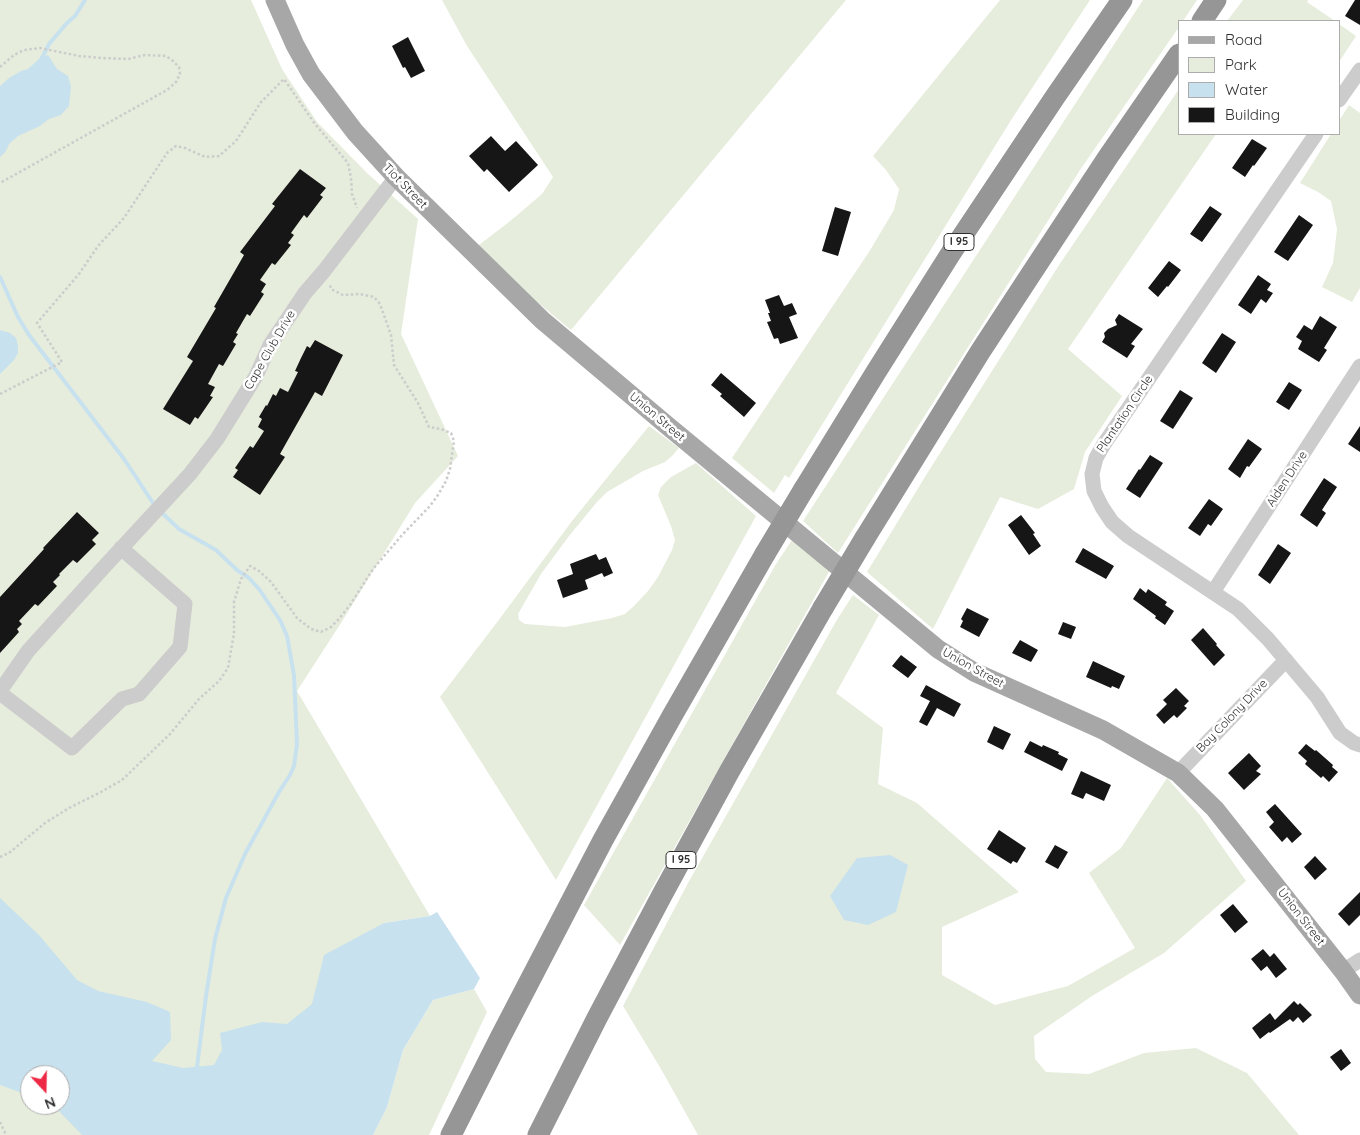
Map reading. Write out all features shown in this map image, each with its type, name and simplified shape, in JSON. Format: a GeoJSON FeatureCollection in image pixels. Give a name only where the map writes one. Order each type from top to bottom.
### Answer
{"type":"FeatureCollection","features":[{"type":"Feature","properties":{"kind":"highway","name":"I 95"},"geometry":{"type":"LineString","coordinates":[[451,1135],[603,840],[765,554],[956,245],[1122,0]]}},
{"type":"Feature","properties":{"kind":"highway"},"geometry":{"type":"LineString","coordinates":[[1203,20],[1216,0]]}},
{"type":"Feature","properties":{"kind":"highway","name":"I 95"},"geometry":{"type":"LineString","coordinates":[[538,1135],[667,887],[729,772],[822,608],[1011,304],[1178,55]]}},
{"type":"Feature","properties":{"kind":"main road","name":"Tiot Street"},"geometry":{"type":"LineString","coordinates":[[275,0],[295,45],[311,74],[355,132],[396,177],[533,312],[570,344]]}},
{"type":"Feature","properties":{"kind":"main road","name":"Union Street"},"geometry":{"type":"LineString","coordinates":[[570,344],[938,649],[983,676],[1103,730],[1178,772],[1215,809],[1360,995]]}},
{"type":"Feature","properties":{"kind":"street"},"geometry":{"type":"LineString","coordinates":[[1340,99],[1360,70]]}},
{"type":"Feature","properties":{"kind":"street","name":"Plantation Circle"},"geometry":{"type":"LineString","coordinates":[[1315,135],[1109,436],[1096,458],[1092,474],[1094,491],[1112,522],[1128,536],[1214,592],[1250,620],[1317,697],[1340,733],[1360,745]]}},
{"type":"Feature","properties":{"kind":"street","name":"Cape Club Drive"},"geometry":{"type":"LineString","coordinates":[[0,692],[28,651],[166,501],[217,439],[256,376],[270,345],[305,293],[396,177]]}},
{"type":"Feature","properties":{"kind":"street","name":"Alden Drive"},"geometry":{"type":"LineString","coordinates":[[1214,592],[1360,366]]}},
{"type":"Feature","properties":{"kind":"street"},"geometry":{"type":"LineString","coordinates":[[0,692],[72,748],[122,699],[139,694],[179,649],[185,604],[121,548]]}},
{"type":"Feature","properties":{"kind":"street","name":"Bay Colony Drive"},"geometry":{"type":"LineString","coordinates":[[1178,772],[1286,660]]}},
{"type":"Feature","properties":{"kind":"street"},"geometry":{"type":"LineString","coordinates":[[1343,971],[1360,960]]}},
{"type":"Feature","properties":{"kind":"path"},"geometry":{"type":"LineString","coordinates":[[0,67],[24,50],[40,48],[79,56],[111,59],[128,59],[146,55],[166,56],[179,67],[180,74],[176,82],[168,90],[0,182]]}},
{"type":"Feature","properties":{"kind":"path"},"geometry":{"type":"LineString","coordinates":[[0,394],[62,362],[37,323],[79,274],[98,246],[124,218],[167,153],[176,146],[205,157],[219,156],[236,141],[261,102],[284,79],[315,124],[348,163],[352,178],[352,194],[362,221]]}},
{"type":"Feature","properties":{"kind":"path"},"geometry":{"type":"LineString","coordinates":[[0,857],[9,853],[45,822],[122,780],[170,734],[199,699],[219,681],[228,668],[234,633],[234,602],[241,579],[250,566],[271,582],[297,618],[311,629],[321,632],[331,628],[350,605],[372,569],[430,506],[446,481],[450,469],[454,441],[451,433],[441,428],[429,427],[418,404],[394,364],[391,335],[380,304],[374,297],[360,294],[343,295],[331,289],[324,271]]}},
{"type":"Feature","properties":{"kind":"path"},"geometry":{"type":"LineString","coordinates":[[0,1122],[6,1135]]}},
{"type":"Feature","properties":{"kind":"green space"},"geometry":{"type":"Polygon","coordinates":[[[0,0],[251,0],[282,69],[317,122],[367,173],[418,219],[401,334],[458,456],[415,503],[297,691],[430,916],[384,923],[340,1135],[0,1135],[0,0]]]}},
{"type":"Feature","properties":{"kind":"green space"},"geometry":{"type":"Polygon","coordinates":[[[442,0],[846,0],[571,330],[475,248],[542,194],[553,177],[467,46],[442,0]]]}},
{"type":"Feature","properties":{"kind":"green space"},"geometry":{"type":"Polygon","coordinates":[[[1000,0],[1090,0],[1013,117],[789,478],[785,475],[774,493],[732,458],[869,252],[894,210],[899,189],[886,170],[873,156],[1000,0]]]}},
{"type":"Feature","properties":{"kind":"green space"},"geometry":{"type":"Polygon","coordinates":[[[1143,0],[1197,0],[1184,20],[1178,20],[1178,28],[1080,170],[838,553],[803,521],[1143,0]]]}},
{"type":"Feature","properties":{"kind":"green space"},"geometry":{"type":"Polygon","coordinates":[[[1243,0],[1308,0],[1307,2],[1334,20],[1228,20],[1243,0]]]}},
{"type":"Feature","properties":{"kind":"green space"},"geometry":{"type":"Polygon","coordinates":[[[1340,25],[1356,36],[1340,60],[1340,25]]]}},
{"type":"Feature","properties":{"kind":"green space"},"geometry":{"type":"Polygon","coordinates":[[[1178,90],[1178,135],[1215,135],[1068,349],[1122,396],[1085,452],[1074,489],[1038,509],[1000,497],[933,629],[867,572],[1061,262],[1178,90]]]}},
{"type":"Feature","properties":{"kind":"green space"},"geometry":{"type":"Polygon","coordinates":[[[1349,105],[1360,113],[1360,288],[1352,302],[1322,287],[1333,263],[1337,229],[1331,201],[1300,183],[1330,135],[1340,135],[1340,119],[1349,105]]]}},
{"type":"Feature","properties":{"kind":"green space"},"geometry":{"type":"Polygon","coordinates":[[[649,426],[679,448],[665,462],[643,471],[607,492],[597,502],[541,574],[518,614],[519,620],[525,624],[565,627],[625,614],[648,591],[658,577],[675,540],[658,495],[661,487],[671,477],[696,463],[756,516],[556,880],[440,697],[572,521],[649,426]]]}},
{"type":"Feature","properties":{"kind":"green space"},"geometry":{"type":"Polygon","coordinates":[[[792,540],[830,570],[620,945],[584,905],[776,564],[792,540]]]}},
{"type":"Feature","properties":{"kind":"green space"},"geometry":{"type":"Polygon","coordinates":[[[853,595],[879,615],[836,693],[883,728],[878,784],[917,803],[1019,892],[942,927],[942,975],[995,1005],[1068,986],[1135,948],[1089,873],[1121,848],[1167,778],[1200,815],[1246,881],[1164,953],[1092,996],[1034,1036],[1035,1059],[1046,1072],[1089,1074],[1144,1053],[1196,1048],[1247,1073],[1299,1135],[698,1135],[623,1006],[688,883],[838,618],[853,595]]]}},
{"type":"Feature","properties":{"kind":"green space"},"geometry":{"type":"Polygon","coordinates":[[[474,989],[487,1012],[429,1135],[373,1135],[387,1107],[403,1050],[433,1000],[474,989]]]}},
{"type":"Feature","properties":{"kind":"water"},"geometry":{"type":"Polygon","coordinates":[[[48,55],[57,69],[68,76],[71,86],[69,106],[61,115],[49,119],[40,126],[18,136],[9,144],[6,151],[0,157],[0,86],[9,78],[28,69],[40,58],[48,55]]]}},
{"type":"Feature","properties":{"kind":"water"},"geometry":{"type":"Polygon","coordinates":[[[0,330],[10,333],[16,338],[18,353],[14,360],[0,374],[0,330]]]}},
{"type":"Feature","properties":{"kind":"water"},"geometry":{"type":"Polygon","coordinates":[[[890,855],[908,865],[896,912],[868,925],[844,920],[830,896],[857,858],[890,855]]]}},
{"type":"Feature","properties":{"kind":"water"},"geometry":{"type":"Polygon","coordinates":[[[0,898],[39,935],[77,980],[98,991],[147,1002],[170,1012],[171,1040],[152,1061],[183,1068],[214,1065],[222,1050],[220,1033],[262,1022],[287,1024],[312,1004],[324,955],[384,923],[430,916],[437,912],[480,978],[474,989],[433,1000],[403,1050],[387,1107],[373,1135],[82,1135],[63,1115],[70,1115],[70,1065],[20,1065],[20,1092],[0,1085],[0,898]]]}},
{"type":"Feature","properties":{"kind":"building"},"geometry":{"type":"Polygon","coordinates":[[[1355,0],[1360,0],[1360,25],[1345,16],[1355,0]]]}},
{"type":"Feature","properties":{"kind":"building"},"geometry":{"type":"Polygon","coordinates":[[[408,37],[425,71],[411,78],[405,67],[403,68],[392,46],[408,37]]]}},
{"type":"Feature","properties":{"kind":"building"},"geometry":{"type":"Polygon","coordinates":[[[491,136],[505,151],[516,141],[538,165],[509,192],[487,169],[484,172],[469,156],[491,136]]]}},
{"type":"Feature","properties":{"kind":"building"},"geometry":{"type":"Polygon","coordinates":[[[1252,139],[1267,148],[1245,177],[1232,168],[1252,139]]]}},
{"type":"Feature","properties":{"kind":"building"},"geometry":{"type":"Polygon","coordinates":[[[300,169],[326,188],[320,195],[323,197],[307,218],[304,215],[291,233],[294,235],[288,243],[291,245],[275,265],[272,263],[260,280],[266,284],[261,292],[264,294],[250,316],[247,314],[236,333],[238,334],[233,342],[236,344],[223,366],[219,364],[208,384],[215,387],[210,396],[213,397],[198,419],[195,417],[190,425],[163,409],[193,361],[187,357],[244,255],[240,252],[275,206],[272,204],[300,169]]]}},
{"type":"Feature","properties":{"kind":"building"},"geometry":{"type":"Polygon","coordinates":[[[1210,206],[1222,214],[1202,242],[1190,234],[1210,206]]]}},
{"type":"Feature","properties":{"kind":"building"},"geometry":{"type":"Polygon","coordinates":[[[835,207],[851,212],[838,256],[822,251],[835,207]]]}},
{"type":"Feature","properties":{"kind":"building"},"geometry":{"type":"Polygon","coordinates":[[[1299,215],[1313,225],[1288,261],[1274,252],[1299,215]]]}},
{"type":"Feature","properties":{"kind":"building"},"geometry":{"type":"Polygon","coordinates":[[[1169,261],[1181,270],[1158,297],[1148,288],[1169,261]]]}},
{"type":"Feature","properties":{"kind":"building"},"geometry":{"type":"Polygon","coordinates":[[[1258,275],[1271,284],[1267,290],[1273,293],[1266,303],[1261,299],[1251,314],[1238,305],[1258,275]]]}},
{"type":"Feature","properties":{"kind":"building"},"geometry":{"type":"Polygon","coordinates":[[[779,295],[784,306],[792,303],[797,314],[789,317],[798,338],[780,344],[778,338],[774,339],[767,322],[771,321],[765,300],[779,295]]]}},
{"type":"Feature","properties":{"kind":"building"},"geometry":{"type":"Polygon","coordinates":[[[1119,314],[1143,329],[1131,344],[1135,346],[1127,358],[1102,342],[1105,337],[1104,333],[1117,325],[1115,320],[1119,314]]]}},
{"type":"Feature","properties":{"kind":"building"},"geometry":{"type":"Polygon","coordinates":[[[1320,316],[1337,327],[1324,348],[1327,350],[1319,362],[1298,349],[1302,341],[1296,337],[1304,325],[1312,330],[1320,316]]]}},
{"type":"Feature","properties":{"kind":"building"},"geometry":{"type":"Polygon","coordinates":[[[1222,333],[1236,342],[1216,373],[1202,363],[1222,333]]]}},
{"type":"Feature","properties":{"kind":"building"},"geometry":{"type":"Polygon","coordinates":[[[315,340],[343,355],[322,396],[315,392],[280,454],[285,457],[260,495],[233,477],[238,470],[235,468],[250,446],[253,448],[264,431],[258,427],[262,419],[259,417],[266,405],[273,394],[276,396],[280,388],[288,392],[298,372],[295,371],[307,346],[310,348],[315,340]]]}},
{"type":"Feature","properties":{"kind":"building"},"geometry":{"type":"Polygon","coordinates":[[[721,373],[756,403],[744,417],[720,396],[722,394],[711,385],[721,373]]]}},
{"type":"Feature","properties":{"kind":"building"},"geometry":{"type":"Polygon","coordinates":[[[1289,382],[1302,390],[1289,410],[1276,402],[1289,382]]]}},
{"type":"Feature","properties":{"kind":"building"},"geometry":{"type":"Polygon","coordinates":[[[1180,390],[1193,398],[1173,429],[1160,421],[1180,390]]]}},
{"type":"Feature","properties":{"kind":"building"},"geometry":{"type":"Polygon","coordinates":[[[1360,426],[1360,452],[1348,444],[1360,426]]]}},
{"type":"Feature","properties":{"kind":"building"},"geometry":{"type":"Polygon","coordinates":[[[1248,439],[1262,449],[1249,467],[1247,466],[1240,478],[1228,469],[1248,439]]]}},
{"type":"Feature","properties":{"kind":"building"},"geometry":{"type":"Polygon","coordinates":[[[1150,455],[1163,463],[1140,498],[1126,489],[1150,455]]]}},
{"type":"Feature","properties":{"kind":"building"},"geometry":{"type":"Polygon","coordinates":[[[1324,478],[1337,487],[1322,510],[1326,513],[1317,527],[1300,515],[1324,478]]]}},
{"type":"Feature","properties":{"kind":"building"},"geometry":{"type":"Polygon","coordinates":[[[1209,499],[1223,509],[1211,526],[1208,524],[1200,536],[1188,528],[1209,499]]]}},
{"type":"Feature","properties":{"kind":"building"},"geometry":{"type":"Polygon","coordinates":[[[77,512],[99,533],[92,540],[96,544],[77,563],[73,560],[59,574],[53,582],[57,586],[38,606],[35,604],[19,621],[22,624],[17,629],[19,632],[0,653],[0,597],[77,512]]]}},
{"type":"Feature","properties":{"kind":"building"},"geometry":{"type":"Polygon","coordinates":[[[1021,515],[1035,533],[1033,534],[1041,546],[1029,555],[1008,525],[1021,515]]]}},
{"type":"Feature","properties":{"kind":"building"},"geometry":{"type":"Polygon","coordinates":[[[1278,544],[1291,553],[1270,584],[1258,575],[1278,544]]]}},
{"type":"Feature","properties":{"kind":"building"},"geometry":{"type":"Polygon","coordinates":[[[1083,548],[1114,566],[1106,579],[1075,562],[1083,548]]]}},
{"type":"Feature","properties":{"kind":"building"},"geometry":{"type":"Polygon","coordinates":[[[596,554],[599,560],[606,557],[613,573],[604,577],[602,573],[585,580],[588,589],[563,598],[557,580],[573,574],[570,564],[596,554]]]}},
{"type":"Feature","properties":{"kind":"building"},"geometry":{"type":"Polygon","coordinates":[[[1140,588],[1146,593],[1148,589],[1167,602],[1165,605],[1174,611],[1165,625],[1133,599],[1140,588]]]}},
{"type":"Feature","properties":{"kind":"building"},"geometry":{"type":"Polygon","coordinates":[[[967,608],[989,619],[979,637],[960,627],[963,621],[961,619],[967,608]]]}},
{"type":"Feature","properties":{"kind":"building"},"geometry":{"type":"Polygon","coordinates":[[[1063,622],[1076,627],[1071,639],[1058,634],[1063,622]]]}},
{"type":"Feature","properties":{"kind":"building"},"geometry":{"type":"Polygon","coordinates":[[[1203,628],[1225,655],[1214,666],[1191,640],[1203,628]]]}},
{"type":"Feature","properties":{"kind":"building"},"geometry":{"type":"Polygon","coordinates":[[[1020,640],[1038,650],[1031,662],[1012,653],[1020,640]]]}},
{"type":"Feature","properties":{"kind":"building"},"geometry":{"type":"Polygon","coordinates":[[[901,655],[917,667],[908,678],[892,666],[901,655]]]}},
{"type":"Feature","properties":{"kind":"building"},"geometry":{"type":"Polygon","coordinates":[[[1093,661],[1125,676],[1119,689],[1112,686],[1111,688],[1086,677],[1093,661]]]}},
{"type":"Feature","properties":{"kind":"building"},"geometry":{"type":"Polygon","coordinates":[[[926,685],[961,704],[954,717],[937,708],[927,726],[919,722],[930,701],[920,696],[926,685]]]}},
{"type":"Feature","properties":{"kind":"building"},"geometry":{"type":"Polygon","coordinates":[[[1176,688],[1189,701],[1184,706],[1187,708],[1177,718],[1174,715],[1164,724],[1156,715],[1167,704],[1163,700],[1176,688]]]}},
{"type":"Feature","properties":{"kind":"building"},"geometry":{"type":"Polygon","coordinates":[[[994,726],[1011,734],[1003,750],[987,742],[994,726]]]}},
{"type":"Feature","properties":{"kind":"building"},"geometry":{"type":"Polygon","coordinates":[[[1030,741],[1059,752],[1058,754],[1068,759],[1062,771],[1024,752],[1030,741]]]}},
{"type":"Feature","properties":{"kind":"building"},"geometry":{"type":"Polygon","coordinates":[[[1306,744],[1316,750],[1338,772],[1329,782],[1323,776],[1321,778],[1305,764],[1307,761],[1298,753],[1306,744]]]}},
{"type":"Feature","properties":{"kind":"building"},"geometry":{"type":"Polygon","coordinates":[[[1249,753],[1261,766],[1256,771],[1261,774],[1244,790],[1228,773],[1249,753]]]}},
{"type":"Feature","properties":{"kind":"building"},"geometry":{"type":"Polygon","coordinates":[[[1081,771],[1111,785],[1104,801],[1086,793],[1083,799],[1071,794],[1081,771]]]}},
{"type":"Feature","properties":{"kind":"building"},"geometry":{"type":"Polygon","coordinates":[[[1275,804],[1302,834],[1292,843],[1287,837],[1282,842],[1269,827],[1274,822],[1266,812],[1275,804]]]}},
{"type":"Feature","properties":{"kind":"building"},"geometry":{"type":"Polygon","coordinates":[[[999,830],[1026,848],[1017,863],[1013,861],[1011,864],[987,849],[999,830]]]}},
{"type":"Feature","properties":{"kind":"building"},"geometry":{"type":"Polygon","coordinates":[[[1055,845],[1068,852],[1058,869],[1045,862],[1055,845]]]}},
{"type":"Feature","properties":{"kind":"building"},"geometry":{"type":"Polygon","coordinates":[[[1315,856],[1327,869],[1315,880],[1304,867],[1315,856]]]}},
{"type":"Feature","properties":{"kind":"building"},"geometry":{"type":"Polygon","coordinates":[[[1360,892],[1360,915],[1349,926],[1338,914],[1360,892]]]}},
{"type":"Feature","properties":{"kind":"building"},"geometry":{"type":"Polygon","coordinates":[[[1233,904],[1248,922],[1235,933],[1220,915],[1233,904]]]}},
{"type":"Feature","properties":{"kind":"building"},"geometry":{"type":"Polygon","coordinates":[[[1263,949],[1270,957],[1274,953],[1287,969],[1276,978],[1267,966],[1261,971],[1251,959],[1263,949]]]}},
{"type":"Feature","properties":{"kind":"building"},"geometry":{"type":"Polygon","coordinates":[[[1294,1001],[1298,1005],[1300,1003],[1312,1015],[1303,1023],[1298,1017],[1293,1022],[1290,1019],[1260,1039],[1252,1028],[1270,1013],[1275,1020],[1294,1001]]]}},
{"type":"Feature","properties":{"kind":"building"},"geometry":{"type":"Polygon","coordinates":[[[1341,1049],[1351,1063],[1341,1071],[1330,1057],[1341,1049]]]}},
{"type":"Feature","properties":{"kind":"waterway"},"geometry":{"type":"LineString","coordinates":[[41,60],[49,44],[75,16],[85,0]]}},
{"type":"Feature","properties":{"kind":"waterway"},"geometry":{"type":"LineString","coordinates":[[0,277],[18,317],[29,335],[124,459],[155,506]]}},
{"type":"Feature","properties":{"kind":"waterway"},"geometry":{"type":"LineString","coordinates":[[160,511],[179,529],[216,550],[259,589],[280,620],[287,636],[294,675],[297,744],[294,766],[245,854],[226,898],[215,939],[197,1067]]}}]}
